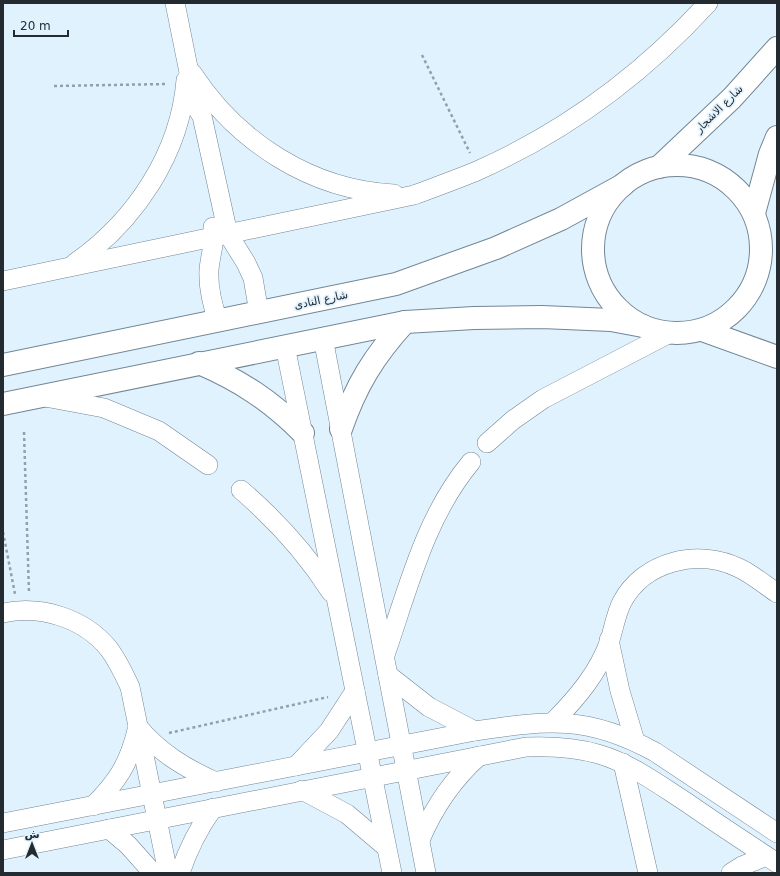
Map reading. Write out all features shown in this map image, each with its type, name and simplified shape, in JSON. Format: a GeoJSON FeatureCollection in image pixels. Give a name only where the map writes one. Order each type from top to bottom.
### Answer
{"type":"FeatureCollection","features":[{"type":"Feature","properties":{"kind":"street"},"geometry":{"type":"LineString","coordinates":[[175,3],[196,107],[194,121],[221,235],[243,258],[253,278],[259,313]]}},
{"type":"Feature","properties":{"kind":"street"},"geometry":{"type":"LineString","coordinates":[[3,281],[414,195],[478,170],[538,140],[570,121],[612,91],[652,59],[708,3]]}},
{"type":"Feature","properties":{"kind":"street","name":"شارع الاشجار"},"geometry":{"type":"LineString","coordinates":[[659,167],[732,98],[777,48]]}},
{"type":"Feature","properties":{"kind":"street"},"geometry":{"type":"LineString","coordinates":[[68,267],[92,251],[113,233],[148,189],[162,164],[173,138],[181,112],[187,64]]}},
{"type":"Feature","properties":{"kind":"street"},"geometry":{"type":"LineString","coordinates":[[187,64],[203,90],[223,113],[245,134],[269,153],[296,168],[324,180],[383,194],[414,195]]}},
{"type":"Feature","properties":{"kind":"street"},"geometry":{"type":"LineString","coordinates":[[754,213],[766,169],[777,137]]}},
{"type":"Feature","properties":{"kind":"street"},"geometry":{"type":"LineString","coordinates":[[3,404],[405,322],[474,318],[542,317],[610,320],[670,333],[702,330],[724,319],[747,297],[758,275],[761,263],[762,244],[754,213],[744,197],[730,184],[714,174],[696,167],[678,165],[659,167],[646,171],[623,185],[608,200],[598,219],[593,240],[594,261],[599,282],[610,300],[625,315],[643,326]]}},
{"type":"Feature","properties":{"kind":"street","name":"شارع النادى"},"geometry":{"type":"LineString","coordinates":[[3,365],[396,284],[430,273],[529,234],[623,185]]}},
{"type":"Feature","properties":{"kind":"street"},"geometry":{"type":"LineString","coordinates":[[218,321],[212,304],[210,288],[211,253],[221,235]]}},
{"type":"Feature","properties":{"kind":"street"},"geometry":{"type":"LineString","coordinates":[[762,244],[777,269]]}},
{"type":"Feature","properties":{"kind":"street"},"geometry":{"type":"LineString","coordinates":[[341,429],[351,399],[366,371],[384,345],[405,322]]}},
{"type":"Feature","properties":{"kind":"street"},"geometry":{"type":"LineString","coordinates":[[702,330],[777,357]]}},
{"type":"Feature","properties":{"kind":"street"},"geometry":{"type":"LineString","coordinates":[[487,443],[513,420],[542,399],[670,333]]}},
{"type":"Feature","properties":{"kind":"street"},"geometry":{"type":"LineString","coordinates":[[323,338],[426,873]]}},
{"type":"Feature","properties":{"kind":"street"},"geometry":{"type":"LineString","coordinates":[[285,346],[392,873]]}},
{"type":"Feature","properties":{"kind":"street"},"geometry":{"type":"LineString","coordinates":[[199,363],[228,376],[255,392],[280,411],[303,433]]}},
{"type":"Feature","properties":{"kind":"street"},"geometry":{"type":"LineString","coordinates":[[45,396],[104,408],[159,431],[208,465]]}},
{"type":"Feature","properties":{"kind":"street"},"geometry":{"type":"LineString","coordinates":[[384,656],[429,531],[444,500],[471,462]]}},
{"type":"Feature","properties":{"kind":"street"},"geometry":{"type":"LineString","coordinates":[[241,490],[260,506],[294,541],[320,575],[337,601]]}},
{"type":"Feature","properties":{"kind":"street"},"geometry":{"type":"LineString","coordinates":[[553,722],[587,685],[600,663],[610,640],[622,602],[636,584],[654,570],[674,561],[696,558],[718,560],[739,568],[777,593]]}},
{"type":"Feature","properties":{"kind":"street"},"geometry":{"type":"LineString","coordinates":[[17,611],[52,613],[73,621],[92,633],[108,648],[121,667],[130,687],[142,732],[152,794],[168,873]]}},
{"type":"Feature","properties":{"kind":"street"},"geometry":{"type":"LineString","coordinates":[[610,640],[620,691],[635,741]]}},
{"type":"Feature","properties":{"kind":"street"},"geometry":{"type":"LineString","coordinates":[[388,675],[429,707],[475,731]]}},
{"type":"Feature","properties":{"kind":"street"},"geometry":{"type":"LineString","coordinates":[[296,766],[329,731],[355,691]]}},
{"type":"Feature","properties":{"kind":"street"},"geometry":{"type":"LineString","coordinates":[[3,823],[475,731],[526,723],[553,722],[595,727],[635,741],[655,752],[777,833]]}},
{"type":"Feature","properties":{"kind":"street"},"geometry":{"type":"LineString","coordinates":[[142,732],[179,764],[216,782]]}},
{"type":"Feature","properties":{"kind":"street"},"geometry":{"type":"LineString","coordinates":[[93,806],[110,789],[123,770],[142,732]]}},
{"type":"Feature","properties":{"kind":"street"},"geometry":{"type":"LineString","coordinates":[[3,850],[372,776],[526,747],[550,746],[599,754],[623,763],[647,777],[772,860]]}},
{"type":"Feature","properties":{"kind":"street"},"geometry":{"type":"LineString","coordinates":[[420,840],[430,816],[444,794],[460,773],[479,756]]}},
{"type":"Feature","properties":{"kind":"street"},"geometry":{"type":"LineString","coordinates":[[623,763],[648,873]]}},
{"type":"Feature","properties":{"kind":"street"},"geometry":{"type":"LineString","coordinates":[[302,790],[347,814],[386,847]]}},
{"type":"Feature","properties":{"kind":"street"},"geometry":{"type":"LineString","coordinates":[[180,873],[187,852],[198,829],[214,808]]}},
{"type":"Feature","properties":{"kind":"street"},"geometry":{"type":"LineString","coordinates":[[109,829],[128,845],[153,873]]}},
{"type":"Feature","properties":{"kind":"street"},"geometry":{"type":"LineString","coordinates":[[731,873],[742,866],[772,860]]}},
{"type":"Feature","properties":{"kind":"path"},"geometry":{"type":"LineString","coordinates":[[422,56],[478,170]]}},
{"type":"Feature","properties":{"kind":"path"},"geometry":{"type":"LineString","coordinates":[[54,86],[185,84]]}},
{"type":"Feature","properties":{"kind":"path"},"geometry":{"type":"LineString","coordinates":[[17,611],[24,432]]}},
{"type":"Feature","properties":{"kind":"path"},"geometry":{"type":"LineString","coordinates":[[3,532],[17,611]]}},
{"type":"Feature","properties":{"kind":"path"},"geometry":{"type":"LineString","coordinates":[[142,732],[355,691]]}}]}
